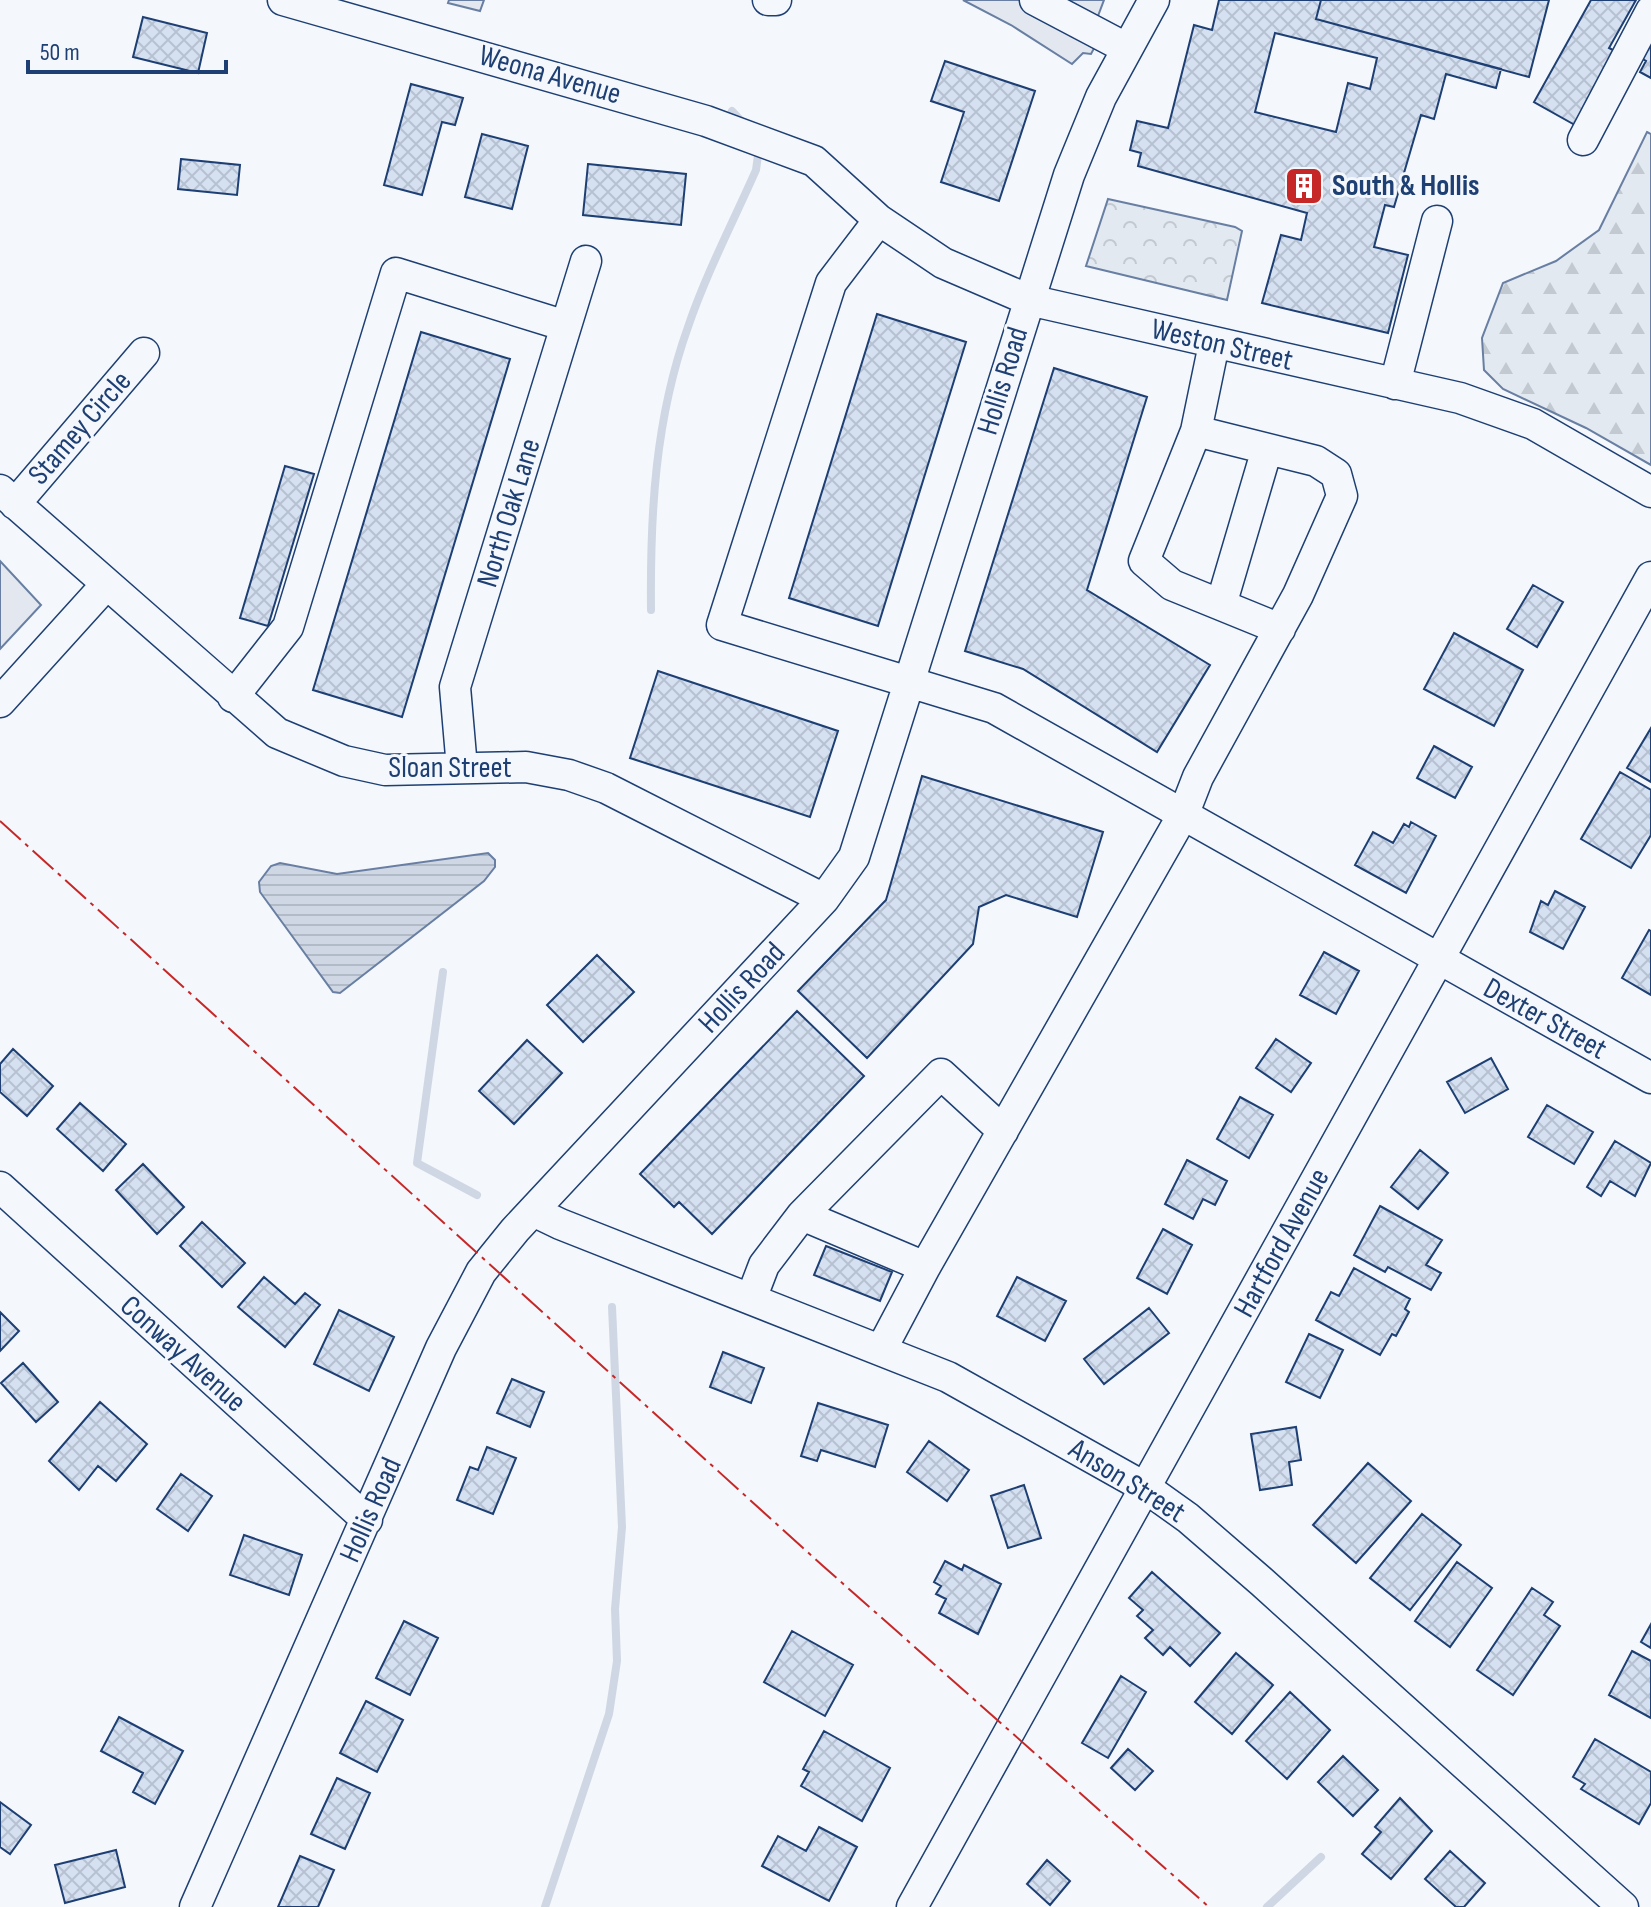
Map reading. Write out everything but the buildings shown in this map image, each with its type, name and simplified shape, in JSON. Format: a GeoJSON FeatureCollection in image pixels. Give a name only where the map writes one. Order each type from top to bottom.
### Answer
{"type":"FeatureCollection","features":[{"type":"Feature","properties":{"kind":"street","name":"Weona Avenue"},"geometry":{"type":"LineString","coordinates":[[283,0],[690,117],[814,161]]}},
{"type":"Feature","properties":{"kind":"street"},"geometry":{"type":"LineString","coordinates":[[768,0],[776,0]]}},
{"type":"Feature","properties":{"kind":"street"},"geometry":{"type":"LineString","coordinates":[[1035,0],[1126,48]]}},
{"type":"Feature","properties":{"kind":"street","name":"Hollis Road"},"geometry":{"type":"LineString","coordinates":[[195,1907],[465,1298],[481,1272],[533,1211],[824,899],[854,857],[1069,175],[1101,97],[1154,0]]}},
{"type":"Feature","properties":{"kind":"street"},"geometry":{"type":"LineString","coordinates":[[1583,140],[1651,11]]}},
{"type":"Feature","properties":{"kind":"street","name":"Weston Street"},"geometry":{"type":"LineString","coordinates":[[814,161],[879,220],[943,263],[1029,300],[1460,398],[1533,424],[1651,492]]}},
{"type":"Feature","properties":{"kind":"street","name":"Dexter Street"},"geometry":{"type":"LineString","coordinates":[[879,220],[831,283],[722,625],[994,708],[1651,1078]]}},
{"type":"Feature","properties":{"kind":"street"},"geometry":{"type":"LineString","coordinates":[[1395,384],[1437,221]]}},
{"type":"Feature","properties":{"kind":"street","name":"North Oak Lane"},"geometry":{"type":"LineString","coordinates":[[462,768],[455,687],[586,261]]}},
{"type":"Feature","properties":{"kind":"street"},"geometry":{"type":"LineString","coordinates":[[233,697],[288,627],[396,273],[566,326]]}},
{"type":"Feature","properties":{"kind":"street"},"geometry":{"type":"LineString","coordinates":[[1214,344],[1196,431],[1144,561],[1172,585],[1280,629]]}},
{"type":"Feature","properties":{"kind":"street","name":"Stamey Circle"},"geometry":{"type":"LineString","coordinates":[[7,497],[144,353]]}},
{"type":"Feature","properties":{"kind":"street"},"geometry":{"type":"LineString","coordinates":[[881,1350],[925,1267],[1184,813],[1198,777],[1280,629],[1342,496],[1336,474],[1316,461],[1196,431]]}},
{"type":"Feature","properties":{"kind":"street"},"geometry":{"type":"LineString","coordinates":[[1221,605],[1267,449]]}},
{"type":"Feature","properties":{"kind":"street","name":"Sloan Street"},"geometry":{"type":"LineString","coordinates":[[7,497],[105,586],[277,733],[344,761],[385,770],[526,767],[569,775],[606,788],[824,899]]}},
{"type":"Feature","properties":{"kind":"street","name":"Hartford Avenue"},"geometry":{"type":"LineString","coordinates":[[912,1907],[1651,577]]}},
{"type":"Feature","properties":{"kind":"street"},"geometry":{"type":"LineString","coordinates":[[0,702],[105,586]]}},
{"type":"Feature","properties":{"kind":"street"},"geometry":{"type":"LineString","coordinates":[[751,1299],[764,1265],[802,1215],[941,1074],[1003,1131]]}},
{"type":"Feature","properties":{"kind":"street","name":"Conway Avenue"},"geometry":{"type":"LineString","coordinates":[[0,1187],[367,1520]]}},
{"type":"Feature","properties":{"kind":"street","name":"Anson Street"},"geometry":{"type":"LineString","coordinates":[[533,1211],[976,1390],[1146,1488],[1188,1518],[1262,1582],[1623,1907]]}},
{"type":"Feature","properties":{"kind":"street"},"geometry":{"type":"LineString","coordinates":[[802,1215],[925,1267]]}},
{"type":"Feature","properties":{"kind":"green space"},"geometry":{"type":"Polygon","coordinates":[[[1647,132],[1651,134],[1651,465],[1586,428],[1503,389],[1484,370],[1482,338],[1503,283],[1556,261],[1599,230],[1647,132]]]}},
{"type":"Feature","properties":{"kind":"green space"},"geometry":{"type":"Polygon","coordinates":[[[1108,199],[1242,231],[1227,300],[1086,266],[1108,199]]]}},
{"type":"Feature","properties":{"kind":"shaded area"},"geometry":{"type":"Polygon","coordinates":[[[449,0],[484,0],[480,11],[448,3],[449,0]]]}},
{"type":"Feature","properties":{"kind":"shaded area"},"geometry":{"type":"Polygon","coordinates":[[[963,0],[1104,0],[1098,16],[1107,24],[1091,54],[1083,53],[1072,64],[1011,25],[963,0]]]}},
{"type":"Feature","properties":{"kind":"shaded area"},"geometry":{"type":"Polygon","coordinates":[[[0,561],[41,605],[0,649],[0,561]]]}},
{"type":"Feature","properties":{"kind":"shaded area"},"geometry":{"type":"Polygon","coordinates":[[[488,853],[495,860],[495,867],[484,881],[340,993],[333,992],[260,892],[259,882],[271,866],[280,863],[337,874],[488,853]]]}},
{"type":"Feature","properties":{"kind":"waterway"},"geometry":{"type":"LineString","coordinates":[[732,111],[745,125]]}},
{"type":"Feature","properties":{"kind":"waterway"},"geometry":{"type":"LineString","coordinates":[[651,610],[654,503],[668,397],[695,307],[756,170],[759,148]]}},
{"type":"Feature","properties":{"kind":"waterway"},"geometry":{"type":"LineString","coordinates":[[443,972],[417,1163],[477,1195]]}},
{"type":"Feature","properties":{"kind":"waterway"},"geometry":{"type":"LineString","coordinates":[[545,1907],[609,1714],[617,1661],[615,1609],[622,1527],[612,1307]]}},
{"type":"Feature","properties":{"kind":"waterway"},"geometry":{"type":"LineString","coordinates":[[1267,1907],[1321,1857]]}},
{"type":"Feature","properties":{"kind":"power"},"geometry":{"type":"LineString","coordinates":[[0,821],[823,1566],[1209,1907]]}},
{"type":"Feature","properties":{"kind":"place","name":"South & Hollis"},"geometry":{"type":"Point","coordinates":[1304,186]}}]}
